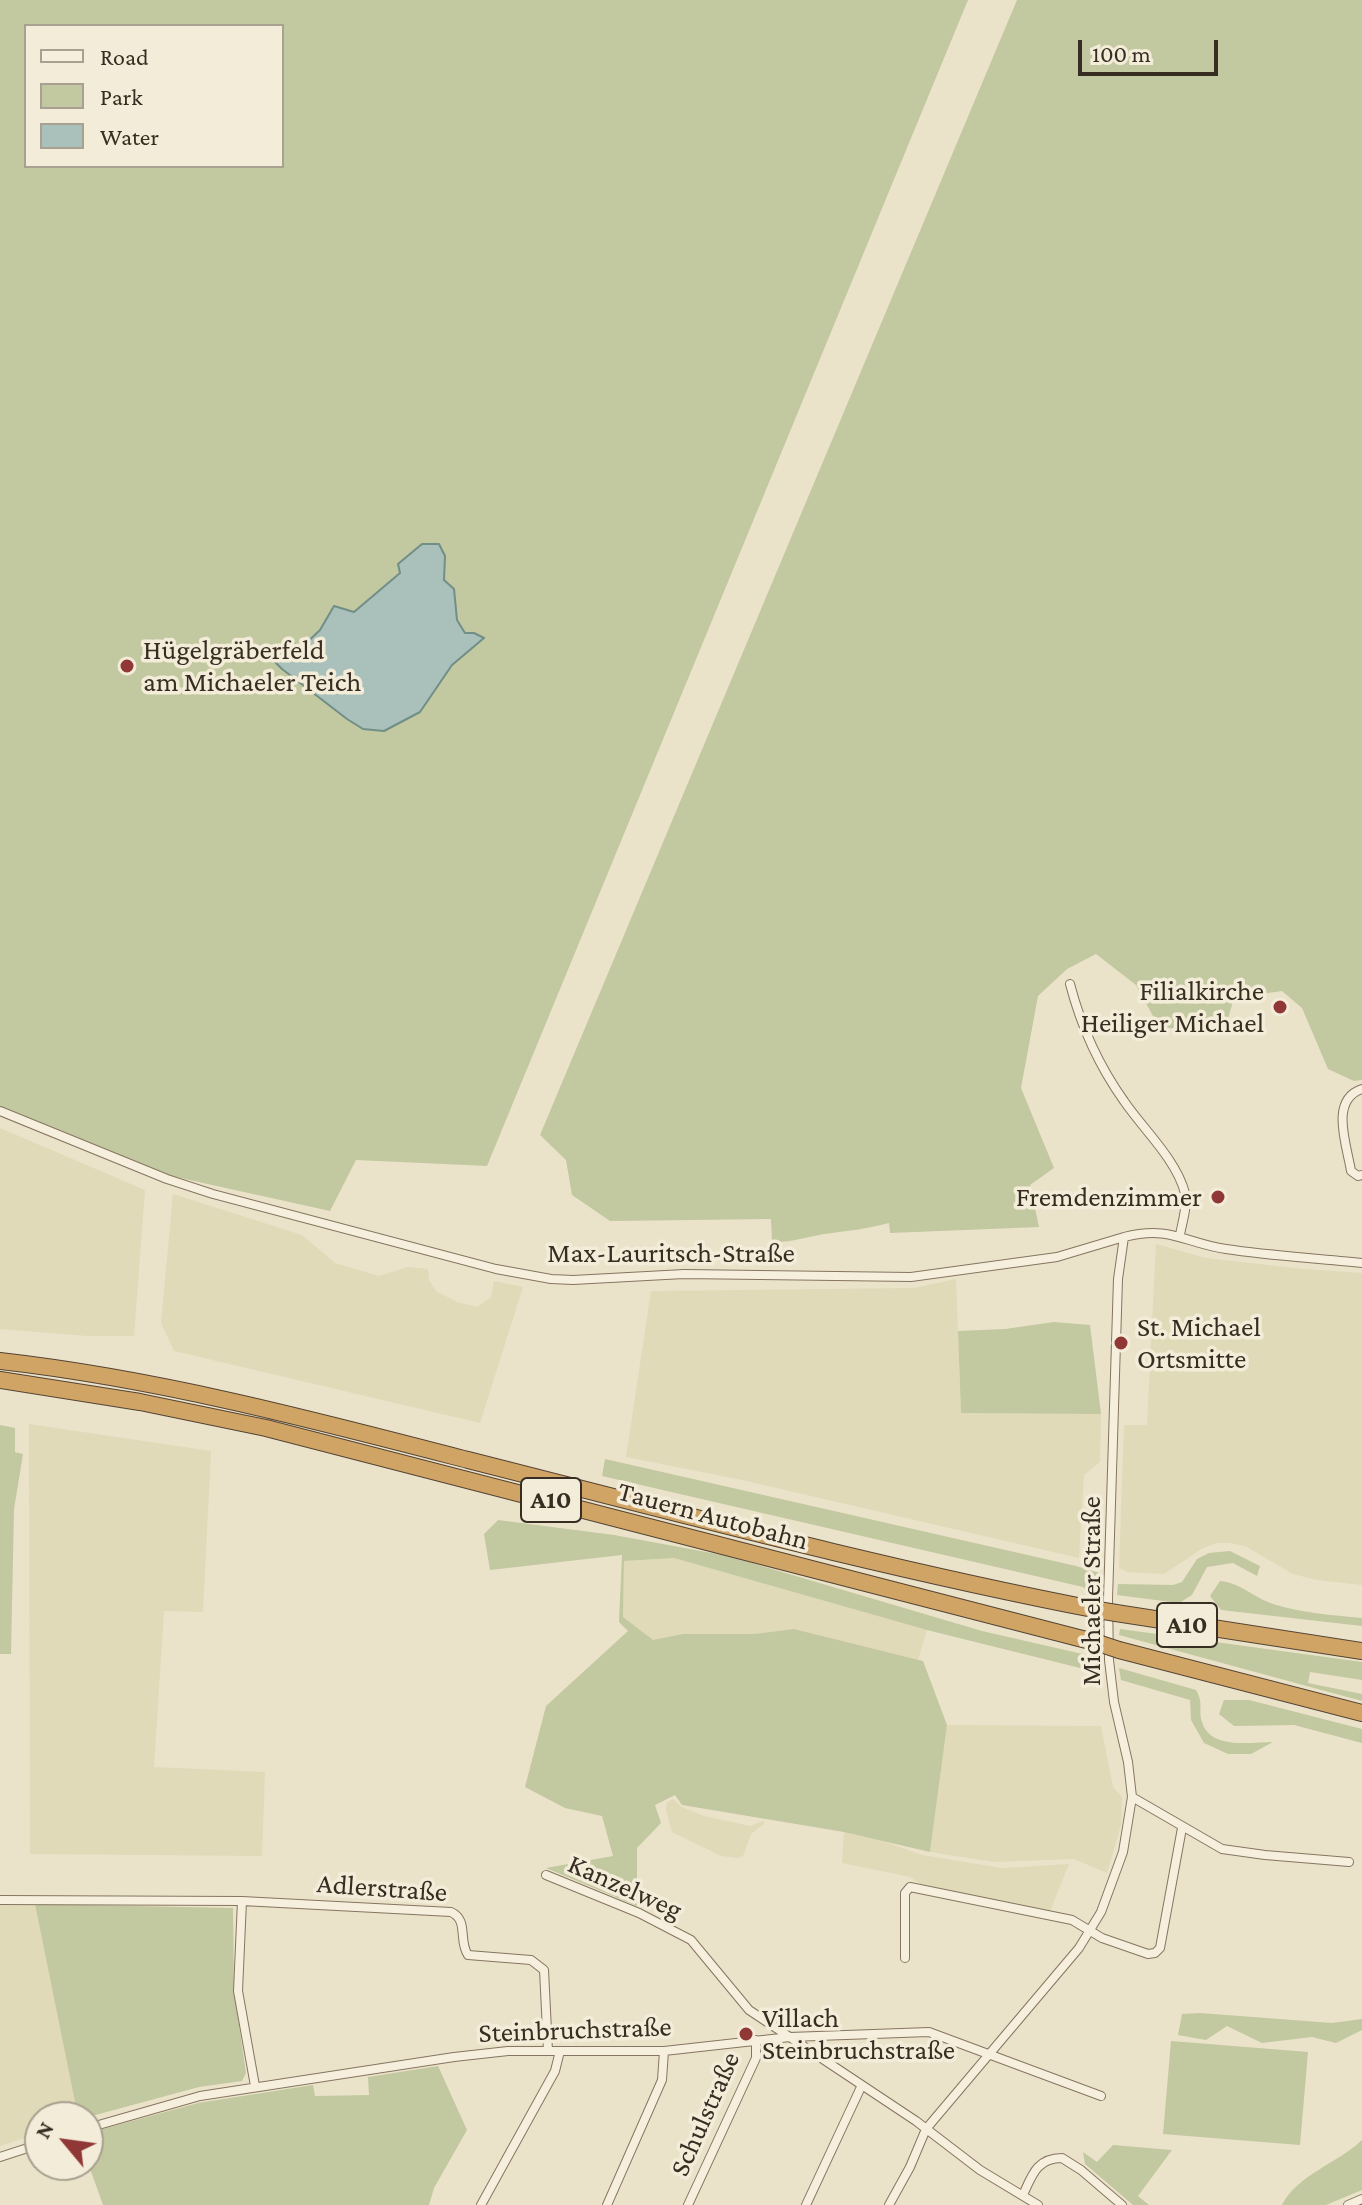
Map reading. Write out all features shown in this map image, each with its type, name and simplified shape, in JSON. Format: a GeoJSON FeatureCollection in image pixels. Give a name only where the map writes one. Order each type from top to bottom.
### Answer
{"type":"FeatureCollection","features":[{"type":"Feature","properties":{"kind":"highway","name":"Tauern Autobahn"},"geometry":{"type":"LineString","coordinates":[[0,1361],[145,1383],[281,1412],[874,1562],[1098,1610],[1362,1651]]}},
{"type":"Feature","properties":{"kind":"highway","name":"Tauern Autobahn"},"geometry":{"type":"LineString","coordinates":[[0,1380],[140,1402],[266,1428],[1362,1713]]}},
{"type":"Feature","properties":{"kind":"street"},"geometry":{"type":"LineString","coordinates":[[1070,984],[1081,1023],[1114,1087],[1156,1142],[1182,1184],[1186,1197],[1180,1235]]}},
{"type":"Feature","properties":{"kind":"street"},"geometry":{"type":"LineString","coordinates":[[1362,1089],[1348,1098],[1342,1112],[1351,1171],[1362,1175]]}},
{"type":"Feature","properties":{"kind":"street","name":"Max-Lauritsch-Straße"},"geometry":{"type":"LineString","coordinates":[[0,1111],[167,1179],[213,1194],[496,1269],[551,1279],[684,1274],[911,1277],[1057,1257],[1124,1237]]}},
{"type":"Feature","properties":{"kind":"street"},"geometry":{"type":"LineString","coordinates":[[1124,1237],[1145,1232],[1180,1235],[1222,1249],[1362,1263]]}},
{"type":"Feature","properties":{"kind":"street","name":"Michaeler Straße"},"geometry":{"type":"LineString","coordinates":[[889,2205],[926,2129],[1066,1965],[1090,1931],[1109,1894],[1123,1852],[1132,1797],[1128,1762],[1114,1702],[1108,1614],[1118,1279],[1124,1237]]}},
{"type":"Feature","properties":{"kind":"street"},"geometry":{"type":"LineString","coordinates":[[1132,1797],[1222,1849],[1349,1862]]}},
{"type":"Feature","properties":{"kind":"street"},"geometry":{"type":"LineString","coordinates":[[905,1958],[905,1893],[910,1887],[1072,1920],[1102,1938],[1148,1954],[1155,1953],[1160,1948],[1182,1828]]}},
{"type":"Feature","properties":{"kind":"street","name":"Kanzelweg"},"geometry":{"type":"LineString","coordinates":[[546,1875],[639,1913],[691,1940],[749,2010],[790,2037]]}},
{"type":"Feature","properties":{"kind":"street","name":"Adlerstraße"},"geometry":{"type":"LineString","coordinates":[[0,1900],[242,1901],[456,1913],[462,1922],[463,1946],[468,1955],[531,1960],[544,1970],[548,2051]]}},
{"type":"Feature","properties":{"kind":"street"},"geometry":{"type":"LineString","coordinates":[[242,1901],[238,1991],[255,2086]]}},
{"type":"Feature","properties":{"kind":"street","name":"Steinbruchstraße"},"geometry":{"type":"LineString","coordinates":[[104,2123],[200,2096],[255,2086],[508,2051],[664,2051],[790,2037],[929,2032],[1101,2096]]}},
{"type":"Feature","properties":{"kind":"street"},"geometry":{"type":"LineString","coordinates":[[790,2037],[825,2058],[861,2087],[926,2129],[980,2170],[1036,2204]]}},
{"type":"Feature","properties":{"kind":"street","name":"Schulstraße"},"geometry":{"type":"LineString","coordinates":[[688,2205],[756,2058],[756,2040]]}},
{"type":"Feature","properties":{"kind":"street"},"geometry":{"type":"LineString","coordinates":[[481,2205],[555,2071],[560,2051]]}},
{"type":"Feature","properties":{"kind":"street"},"geometry":{"type":"LineString","coordinates":[[607,2205],[662,2080],[664,2051]]}},
{"type":"Feature","properties":{"kind":"street"},"geometry":{"type":"LineString","coordinates":[[806,2205],[861,2087]]}},
{"type":"Feature","properties":{"kind":"street"},"geometry":{"type":"LineString","coordinates":[[0,2157],[24,2149]]}},
{"type":"Feature","properties":{"kind":"street"},"geometry":{"type":"LineString","coordinates":[[1023,2195],[1034,2169],[1043,2162],[1062,2158],[1122,2205]]}},
{"type":"Feature","properties":{"kind":"street"},"geometry":{"type":"LineString","coordinates":[[1348,2205],[1362,2199]]}},
{"type":"Feature","properties":{"kind":"shaded area"},"geometry":{"type":"Polygon","coordinates":[[[0,1128],[145,1190],[134,1336],[87,1336],[0,1329],[0,1128]]]}},
{"type":"Feature","properties":{"kind":"shaded area"},"geometry":{"type":"Polygon","coordinates":[[[173,1194],[302,1235],[335,1263],[379,1276],[408,1267],[428,1269],[429,1280],[436,1291],[457,1302],[477,1307],[491,1297],[494,1281],[523,1287],[480,1423],[174,1351],[161,1323],[173,1194]]]}},
{"type":"Feature","properties":{"kind":"shaded area"},"geometry":{"type":"Polygon","coordinates":[[[1156,1244],[1206,1258],[1362,1273],[1362,1585],[1293,1574],[1245,1546],[1230,1543],[1203,1548],[1164,1574],[1127,1572],[1119,1568],[1124,1425],[1147,1425],[1156,1244]]]}},
{"type":"Feature","properties":{"kind":"shaded area"},"geometry":{"type":"Polygon","coordinates":[[[956,1279],[961,1413],[1101,1414],[1100,1462],[1084,1475],[1079,1558],[742,1480],[626,1457],[651,1291],[914,1288],[956,1279]]]}},
{"type":"Feature","properties":{"kind":"shaded area"},"geometry":{"type":"Polygon","coordinates":[[[29,1424],[211,1451],[203,1612],[164,1611],[154,1767],[265,1772],[262,1856],[30,1854],[29,1424]]]}},
{"type":"Feature","properties":{"kind":"shaded area"},"geometry":{"type":"Polygon","coordinates":[[[674,1558],[927,1630],[918,1660],[794,1629],[754,1634],[683,1634],[653,1641],[623,1617],[624,1561],[674,1558]]]}},
{"type":"Feature","properties":{"kind":"shaded area"},"geometry":{"type":"Polygon","coordinates":[[[947,1725],[1101,1726],[1113,1787],[1122,1797],[1121,1825],[1107,1873],[1074,1859],[994,1862],[930,1852],[947,1725]]]}},
{"type":"Feature","properties":{"kind":"shaded area"},"geometry":{"type":"Polygon","coordinates":[[[673,1799],[682,1807],[704,1816],[750,1826],[765,1823],[751,1834],[743,1856],[721,1856],[672,1832],[666,1810],[667,1802],[673,1799]]]}},
{"type":"Feature","properties":{"kind":"shaded area"},"geometry":{"type":"Polygon","coordinates":[[[844,1832],[922,1855],[1002,1868],[1069,1864],[1050,1911],[922,1885],[910,1877],[842,1863],[844,1832]]]}},
{"type":"Feature","properties":{"kind":"shaded area"},"geometry":{"type":"Polygon","coordinates":[[[35,1903],[75,2101],[24,2101],[24,2138],[0,2146],[0,1904],[35,1903]]]}},
{"type":"Feature","properties":{"kind":"green space"},"geometry":{"type":"Polygon","coordinates":[[[0,0],[968,0],[487,1166],[356,1160],[330,1211],[167,1175],[0,1106],[0,0]],[[445,556],[400,572],[354,612],[334,606],[320,630],[302,647],[268,655],[347,719],[363,729],[384,731],[420,712],[452,665],[484,638],[465,633],[457,620],[454,589],[444,580],[445,556]]]}},
{"type":"Feature","properties":{"kind":"green space"},"geometry":{"type":"Polygon","coordinates":[[[1017,0],[1362,0],[1362,1080],[1354,1081],[1328,1069],[1302,1008],[1282,991],[1234,998],[1226,1025],[1195,1025],[1178,1030],[1158,1025],[1136,985],[1096,954],[1067,969],[1038,996],[1021,1088],[1054,1168],[1030,1185],[1039,1227],[890,1233],[889,1223],[772,1242],[771,1219],[610,1221],[572,1195],[566,1160],[540,1135],[1017,0]]]}},
{"type":"Feature","properties":{"kind":"green space"},"geometry":{"type":"Polygon","coordinates":[[[1054,1322],[1090,1325],[1101,1414],[961,1413],[958,1331],[1054,1322]]]}},
{"type":"Feature","properties":{"kind":"green space"},"geometry":{"type":"Polygon","coordinates":[[[0,1425],[15,1428],[15,1452],[23,1454],[14,1509],[11,1654],[0,1654],[0,1425]]]}},
{"type":"Feature","properties":{"kind":"green space"},"geometry":{"type":"Polygon","coordinates":[[[605,1459],[1076,1566],[1099,1573],[1098,1596],[1089,1595],[1083,1587],[602,1476],[605,1459]]]}},
{"type":"Feature","properties":{"kind":"green space"},"geometry":{"type":"Polygon","coordinates":[[[498,1520],[614,1535],[728,1556],[982,1631],[1100,1658],[1097,1673],[1090,1674],[1084,1669],[927,1630],[674,1558],[624,1561],[623,1617],[653,1640],[683,1634],[754,1634],[794,1629],[923,1661],[947,1725],[930,1852],[844,1832],[682,1805],[675,1795],[655,1805],[661,1823],[637,1848],[637,1906],[546,1868],[613,1856],[602,1816],[565,1808],[525,1787],[546,1706],[628,1631],[619,1622],[622,1555],[490,1570],[484,1534],[498,1520]]]}},
{"type":"Feature","properties":{"kind":"green space"},"geometry":{"type":"Polygon","coordinates":[[[1230,1551],[1260,1566],[1257,1576],[1233,1563],[1207,1567],[1192,1595],[1179,1603],[1117,1595],[1118,1584],[1173,1585],[1182,1582],[1197,1559],[1209,1553],[1230,1551]]]}},
{"type":"Feature","properties":{"kind":"green space"},"geometry":{"type":"Polygon","coordinates":[[[1220,1581],[1234,1584],[1284,1607],[1362,1618],[1362,1626],[1221,1610],[1210,1596],[1220,1581]]]}},
{"type":"Feature","properties":{"kind":"green space"},"geometry":{"type":"Polygon","coordinates":[[[1120,1629],[1362,1662],[1362,1680],[1310,1672],[1308,1683],[1362,1694],[1362,1701],[1119,1635],[1120,1629]]]}},
{"type":"Feature","properties":{"kind":"green space"},"geometry":{"type":"Polygon","coordinates":[[[1119,1668],[1196,1690],[1202,1722],[1213,1737],[1243,1743],[1273,1742],[1251,1754],[1228,1754],[1204,1743],[1191,1720],[1190,1700],[1121,1680],[1119,1668]]]}},
{"type":"Feature","properties":{"kind":"green space"},"geometry":{"type":"Polygon","coordinates":[[[1224,1700],[1249,1700],[1362,1729],[1362,1743],[1294,1725],[1234,1726],[1219,1714],[1224,1700]]]}},
{"type":"Feature","properties":{"kind":"green space"},"geometry":{"type":"Polygon","coordinates":[[[35,1904],[233,1908],[234,1990],[246,2073],[242,2081],[199,2087],[104,2113],[104,2101],[75,2101],[35,1904]]]}},
{"type":"Feature","properties":{"kind":"green space"},"geometry":{"type":"Polygon","coordinates":[[[1182,2014],[1332,2023],[1362,2019],[1362,2030],[1336,2043],[1312,2037],[1262,2043],[1227,2026],[1206,2040],[1178,2035],[1182,2014]]]}},
{"type":"Feature","properties":{"kind":"green space"},"geometry":{"type":"Polygon","coordinates":[[[1171,2041],[1308,2052],[1300,2145],[1163,2134],[1171,2041]]]}},
{"type":"Feature","properties":{"kind":"green space"},"geometry":{"type":"Polygon","coordinates":[[[438,2066],[467,2130],[434,2188],[429,2205],[103,2205],[94,2181],[104,2181],[104,2129],[198,2103],[313,2085],[315,2096],[369,2095],[368,2077],[438,2066]]]}},
{"type":"Feature","properties":{"kind":"green space"},"geometry":{"type":"Polygon","coordinates":[[[1362,2140],[1362,2190],[1326,2205],[1282,2205],[1297,2185],[1362,2140]]]}},
{"type":"Feature","properties":{"kind":"green space"},"geometry":{"type":"Polygon","coordinates":[[[1113,2145],[1172,2150],[1138,2196],[1149,2205],[1133,2205],[1085,2164],[1083,2152],[1097,2162],[1113,2145]]]}},
{"type":"Feature","properties":{"kind":"water"},"geometry":{"type":"Polygon","coordinates":[[[422,544],[439,544],[445,556],[444,580],[454,589],[457,620],[465,633],[484,638],[452,665],[420,712],[384,731],[363,729],[282,669],[267,654],[289,641],[302,647],[320,630],[334,606],[354,612],[400,573],[398,564],[422,544]]]}},
{"type":"Feature","properties":{"kind":"place","name":"Hügelgräberfeld am Michaeler Teich"},"geometry":{"type":"Point","coordinates":[127,666]}},
{"type":"Feature","properties":{"kind":"place","name":"Filialkirche Heiliger Michael"},"geometry":{"type":"Point","coordinates":[1280,1007]}},
{"type":"Feature","properties":{"kind":"place","name":"Fremdenzimmer"},"geometry":{"type":"Point","coordinates":[1218,1197]}},
{"type":"Feature","properties":{"kind":"place","name":"St. Michael Ortsmitte"},"geometry":{"type":"Point","coordinates":[1121,1343]}},
{"type":"Feature","properties":{"kind":"place","name":"Villach Steinbruchstraße"},"geometry":{"type":"Point","coordinates":[746,2034]}}]}
